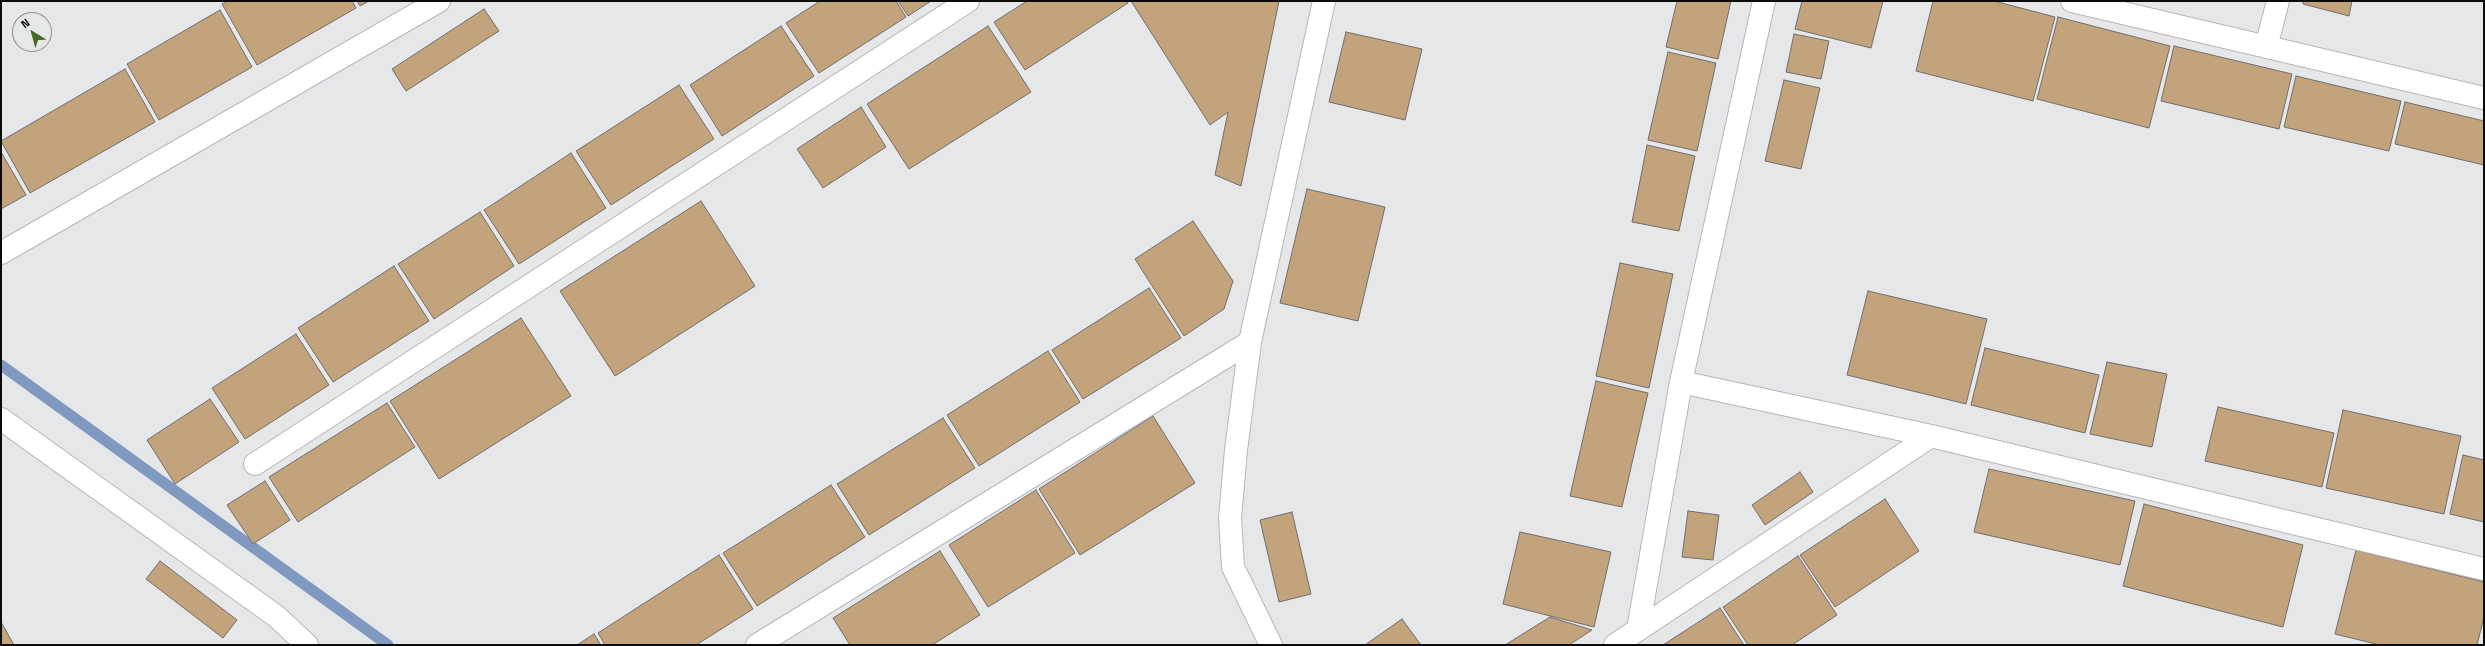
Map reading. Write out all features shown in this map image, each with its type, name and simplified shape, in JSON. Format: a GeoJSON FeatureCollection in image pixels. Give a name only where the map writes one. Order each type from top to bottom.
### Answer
{"type":"FeatureCollection","features":[{"type":"Feature","properties":{"kind":"street"},"geometry":{"type":"LineString","coordinates":[[1,253],[439,1]]}},
{"type":"Feature","properties":{"kind":"street"},"geometry":{"type":"LineString","coordinates":[[254,464],[968,1]]}},
{"type":"Feature","properties":{"kind":"street"},"geometry":{"type":"LineString","coordinates":[[1271,645],[1233,567],[1231,503],[1236,450],[1250,342],[1324,1]]}},
{"type":"Feature","properties":{"kind":"street"},"geometry":{"type":"LineString","coordinates":[[1638,630],[1680,382],[1764,1]]}},
{"type":"Feature","properties":{"kind":"street"},"geometry":{"type":"LineString","coordinates":[[2072,1],[2484,98]]}},
{"type":"Feature","properties":{"kind":"street"},"geometry":{"type":"LineString","coordinates":[[2266,47],[2278,1]]}},
{"type":"Feature","properties":{"kind":"street"},"geometry":{"type":"LineString","coordinates":[[758,645],[1250,342]]}},
{"type":"Feature","properties":{"kind":"street"},"geometry":{"type":"LineString","coordinates":[[1680,382],[1931,436],[2484,570]]}},
{"type":"Feature","properties":{"kind":"street"},"geometry":{"type":"LineString","coordinates":[[1,419],[276,616],[307,645]]}},
{"type":"Feature","properties":{"kind":"street"},"geometry":{"type":"LineString","coordinates":[[1615,645],[1931,436]]}},
{"type":"Feature","properties":{"kind":"building"},"geometry":{"type":"Polygon","coordinates":[[[228,1],[352,1],[356,8],[257,65],[222,4],[228,1]]]}},
{"type":"Feature","properties":{"kind":"building"},"geometry":{"type":"Polygon","coordinates":[[[357,1],[369,1],[360,6],[357,1]]]}},
{"type":"Feature","properties":{"kind":"building"},"geometry":{"type":"Polygon","coordinates":[[[820,1],[896,1],[906,17],[819,73],[786,23],[820,1]]]}},
{"type":"Feature","properties":{"kind":"building"},"geometry":{"type":"Polygon","coordinates":[[[898,1],[931,1],[908,16],[898,1]]]}},
{"type":"Feature","properties":{"kind":"building"},"geometry":{"type":"Polygon","coordinates":[[[1027,1],[1127,1],[1128,3],[1025,70],[994,22],[1027,1]]]}},
{"type":"Feature","properties":{"kind":"building"},"geometry":{"type":"Polygon","coordinates":[[[1131,1],[1279,1],[1241,186],[1215,175],[1228,112],[1210,125],[1131,1]]]}},
{"type":"Feature","properties":{"kind":"building"},"geometry":{"type":"Polygon","coordinates":[[[1677,1],[1731,1],[1718,59],[1666,47],[1677,1]]]}},
{"type":"Feature","properties":{"kind":"building"},"geometry":{"type":"Polygon","coordinates":[[[1802,1],[1883,1],[1871,48],[1795,29],[1802,1]]]}},
{"type":"Feature","properties":{"kind":"building"},"geometry":{"type":"Polygon","coordinates":[[[1933,1],[1994,1],[2055,17],[2033,101],[1916,71],[1933,1]]]}},
{"type":"Feature","properties":{"kind":"building"},"geometry":{"type":"Polygon","coordinates":[[[2303,1],[2352,1],[2349,16],[2303,4],[2303,1]]]}},
{"type":"Feature","properties":{"kind":"building"},"geometry":{"type":"Polygon","coordinates":[[[484,9],[499,31],[406,91],[392,69],[484,9]]]}},
{"type":"Feature","properties":{"kind":"building"},"geometry":{"type":"Polygon","coordinates":[[[220,10],[252,67],[159,120],[127,64],[220,10]]]}},
{"type":"Feature","properties":{"kind":"building"},"geometry":{"type":"Polygon","coordinates":[[[2058,17],[2170,46],[2149,128],[2037,99],[2058,17]]]}},
{"type":"Feature","properties":{"kind":"building"},"geometry":{"type":"Polygon","coordinates":[[[781,26],[814,76],[722,136],[690,85],[781,26]]]}},
{"type":"Feature","properties":{"kind":"building"},"geometry":{"type":"Polygon","coordinates":[[[988,26],[1031,92],[909,169],[867,104],[988,26]]]}},
{"type":"Feature","properties":{"kind":"building"},"geometry":{"type":"Polygon","coordinates":[[[1346,32],[1422,49],[1405,120],[1329,102],[1346,32]]]}},
{"type":"Feature","properties":{"kind":"building"},"geometry":{"type":"Polygon","coordinates":[[[1794,34],[1829,41],[1821,79],[1786,72],[1794,34]]]}},
{"type":"Feature","properties":{"kind":"building"},"geometry":{"type":"Polygon","coordinates":[[[2174,46],[2292,74],[2279,129],[2161,101],[2174,46]]]}},
{"type":"Feature","properties":{"kind":"building"},"geometry":{"type":"Polygon","coordinates":[[[1668,52],[1716,63],[1697,151],[1648,140],[1668,52]]]}},
{"type":"Feature","properties":{"kind":"building"},"geometry":{"type":"Polygon","coordinates":[[[125,69],[155,122],[30,193],[1,141],[125,69]]]}},
{"type":"Feature","properties":{"kind":"building"},"geometry":{"type":"Polygon","coordinates":[[[2296,76],[2401,101],[2389,151],[2284,127],[2296,76]]]}},
{"type":"Feature","properties":{"kind":"building"},"geometry":{"type":"Polygon","coordinates":[[[1784,80],[1820,88],[1801,169],[1765,161],[1784,80]]]}},
{"type":"Feature","properties":{"kind":"building"},"geometry":{"type":"Polygon","coordinates":[[[679,85],[714,139],[611,205],[576,151],[679,85]]]}},
{"type":"Feature","properties":{"kind":"building"},"geometry":{"type":"Polygon","coordinates":[[[2405,102],[2484,121],[2484,165],[2395,144],[2405,102]]]}},
{"type":"Feature","properties":{"kind":"building"},"geometry":{"type":"Polygon","coordinates":[[[861,107],[886,147],[823,188],[797,149],[861,107]]]}},
{"type":"Feature","properties":{"kind":"building"},"geometry":{"type":"Polygon","coordinates":[[[1647,145],[1695,156],[1679,231],[1632,222],[1647,145]]]}},
{"type":"Feature","properties":{"kind":"building"},"geometry":{"type":"Polygon","coordinates":[[[1,152],[26,195],[1,209],[1,152]]]}},
{"type":"Feature","properties":{"kind":"building"},"geometry":{"type":"Polygon","coordinates":[[[571,153],[606,208],[519,264],[484,210],[571,153]]]}},
{"type":"Feature","properties":{"kind":"building"},"geometry":{"type":"Polygon","coordinates":[[[1307,189],[1385,207],[1358,321],[1280,303],[1307,189]]]}},
{"type":"Feature","properties":{"kind":"building"},"geometry":{"type":"Polygon","coordinates":[[[701,201],[755,286],[615,376],[560,291],[701,201]]]}},
{"type":"Feature","properties":{"kind":"building"},"geometry":{"type":"Polygon","coordinates":[[[480,212],[514,266],[434,319],[398,264],[480,212]]]}},
{"type":"Feature","properties":{"kind":"building"},"geometry":{"type":"Polygon","coordinates":[[[1193,221],[1233,281],[1224,309],[1184,336],[1135,259],[1193,221]]]}},
{"type":"Feature","properties":{"kind":"building"},"geometry":{"type":"Polygon","coordinates":[[[1620,263],[1673,274],[1649,388],[1596,376],[1620,263]]]}},
{"type":"Feature","properties":{"kind":"building"},"geometry":{"type":"Polygon","coordinates":[[[394,266],[429,321],[333,382],[298,328],[394,266]]]}},
{"type":"Feature","properties":{"kind":"building"},"geometry":{"type":"Polygon","coordinates":[[[1149,288],[1181,338],[1083,399],[1052,350],[1149,288]]]}},
{"type":"Feature","properties":{"kind":"building"},"geometry":{"type":"Polygon","coordinates":[[[1868,291],[1987,319],[1966,404],[1847,375],[1868,291]]]}},
{"type":"Feature","properties":{"kind":"building"},"geometry":{"type":"Polygon","coordinates":[[[521,318],[571,396],[439,479],[390,401],[521,318]]]}},
{"type":"Feature","properties":{"kind":"building"},"geometry":{"type":"Polygon","coordinates":[[[296,334],[329,385],[245,439],[212,388],[296,334]]]}},
{"type":"Feature","properties":{"kind":"building"},"geometry":{"type":"Polygon","coordinates":[[[1985,348],[2099,375],[2085,433],[1971,405],[1985,348]]]}},
{"type":"Feature","properties":{"kind":"building"},"geometry":{"type":"Polygon","coordinates":[[[1048,351],[1080,402],[979,466],[947,415],[1048,351]]]}},
{"type":"Feature","properties":{"kind":"building"},"geometry":{"type":"Polygon","coordinates":[[[2107,362],[2167,374],[2152,447],[2090,434],[2107,362]]]}},
{"type":"Feature","properties":{"kind":"building"},"geometry":{"type":"Polygon","coordinates":[[[1596,381],[1648,393],[1622,507],[1570,496],[1596,381]]]}},
{"type":"Feature","properties":{"kind":"building"},"geometry":{"type":"Polygon","coordinates":[[[210,399],[239,442],[175,484],[147,440],[210,399]]]}},
{"type":"Feature","properties":{"kind":"building"},"geometry":{"type":"Polygon","coordinates":[[[387,403],[415,447],[298,522],[269,477],[387,403]]]}},
{"type":"Feature","properties":{"kind":"building"},"geometry":{"type":"Polygon","coordinates":[[[2218,407],[2334,433],[2322,487],[2205,461],[2218,407]]]}},
{"type":"Feature","properties":{"kind":"building"},"geometry":{"type":"Polygon","coordinates":[[[2343,410],[2461,436],[2444,514],[2326,488],[2343,410]]]}},
{"type":"Feature","properties":{"kind":"building"},"geometry":{"type":"Polygon","coordinates":[[[1153,416],[1195,483],[1080,555],[1039,489],[1153,416]]]}},
{"type":"Feature","properties":{"kind":"building"},"geometry":{"type":"Polygon","coordinates":[[[943,418],[975,468],[869,535],[837,484],[943,418]]]}},
{"type":"Feature","properties":{"kind":"building"},"geometry":{"type":"Polygon","coordinates":[[[2463,455],[2484,460],[2484,522],[2450,514],[2463,455]]]}},
{"type":"Feature","properties":{"kind":"building"},"geometry":{"type":"Polygon","coordinates":[[[1989,469],[2135,501],[2120,565],[1974,532],[1989,469]]]}},
{"type":"Feature","properties":{"kind":"building"},"geometry":{"type":"Polygon","coordinates":[[[1800,472],[1813,492],[1765,525],[1752,505],[1800,472]]]}},
{"type":"Feature","properties":{"kind":"building"},"geometry":{"type":"Polygon","coordinates":[[[265,481],[290,520],[253,544],[227,505],[265,481]]]}},
{"type":"Feature","properties":{"kind":"building"},"geometry":{"type":"Polygon","coordinates":[[[831,485],[865,537],[757,606],[723,553],[831,485]]]}},
{"type":"Feature","properties":{"kind":"building"},"geometry":{"type":"Polygon","coordinates":[[[1036,490],[1075,553],[988,607],[949,545],[1036,490]]]}},
{"type":"Feature","properties":{"kind":"building"},"geometry":{"type":"Polygon","coordinates":[[[1885,499],[1919,551],[1835,607],[1800,555],[1885,499]]]}},
{"type":"Feature","properties":{"kind":"building"},"geometry":{"type":"Polygon","coordinates":[[[2144,504],[2303,545],[2283,627],[2123,586],[2144,504]]]}},
{"type":"Feature","properties":{"kind":"building"},"geometry":{"type":"Polygon","coordinates":[[[1688,511],[1719,515],[1713,560],[1682,557],[1688,511]]]}},
{"type":"Feature","properties":{"kind":"building"},"geometry":{"type":"Polygon","coordinates":[[[1292,512],[1311,594],[1279,602],[1260,520],[1292,512]]]}},
{"type":"Feature","properties":{"kind":"building"},"geometry":{"type":"Polygon","coordinates":[[[1520,532],[1611,552],[1594,627],[1503,604],[1520,532]]]}},
{"type":"Feature","properties":{"kind":"building"},"geometry":{"type":"Polygon","coordinates":[[[2356,550],[2484,582],[2484,617],[2477,645],[2380,645],[2335,634],[2356,550]]]}},
{"type":"Feature","properties":{"kind":"building"},"geometry":{"type":"Polygon","coordinates":[[[940,551],[980,615],[932,645],[850,645],[833,618],[940,551]]]}},
{"type":"Feature","properties":{"kind":"building"},"geometry":{"type":"Polygon","coordinates":[[[719,555],[753,609],[696,645],[605,645],[598,633],[719,555]]]}},
{"type":"Feature","properties":{"kind":"building"},"geometry":{"type":"Polygon","coordinates":[[[1798,556],[1837,615],[1792,645],[1748,645],[1723,607],[1798,556]]]}},
{"type":"Feature","properties":{"kind":"building"},"geometry":{"type":"Polygon","coordinates":[[[160,561],[237,620],[223,638],[146,579],[160,561]]]}},
{"type":"Feature","properties":{"kind":"building"},"geometry":{"type":"Polygon","coordinates":[[[1720,608],[1744,645],[1663,645],[1720,608]]]}},
{"type":"Feature","properties":{"kind":"building"},"geometry":{"type":"Polygon","coordinates":[[[1550,617],[1592,630],[1569,645],[1505,645],[1550,617]]]}},
{"type":"Feature","properties":{"kind":"building"},"geometry":{"type":"Polygon","coordinates":[[[1402,619],[1421,645],[1365,645],[1402,619]]]}},
{"type":"Feature","properties":{"kind":"building"},"geometry":{"type":"Polygon","coordinates":[[[1,622],[14,645],[1,645],[1,622]]]}},
{"type":"Feature","properties":{"kind":"building"},"geometry":{"type":"Polygon","coordinates":[[[594,634],[601,645],[577,645],[594,634]]]}},
{"type":"Feature","properties":{"kind":"waterway"},"geometry":{"type":"LineString","coordinates":[[1,365],[388,645]]}}]}
